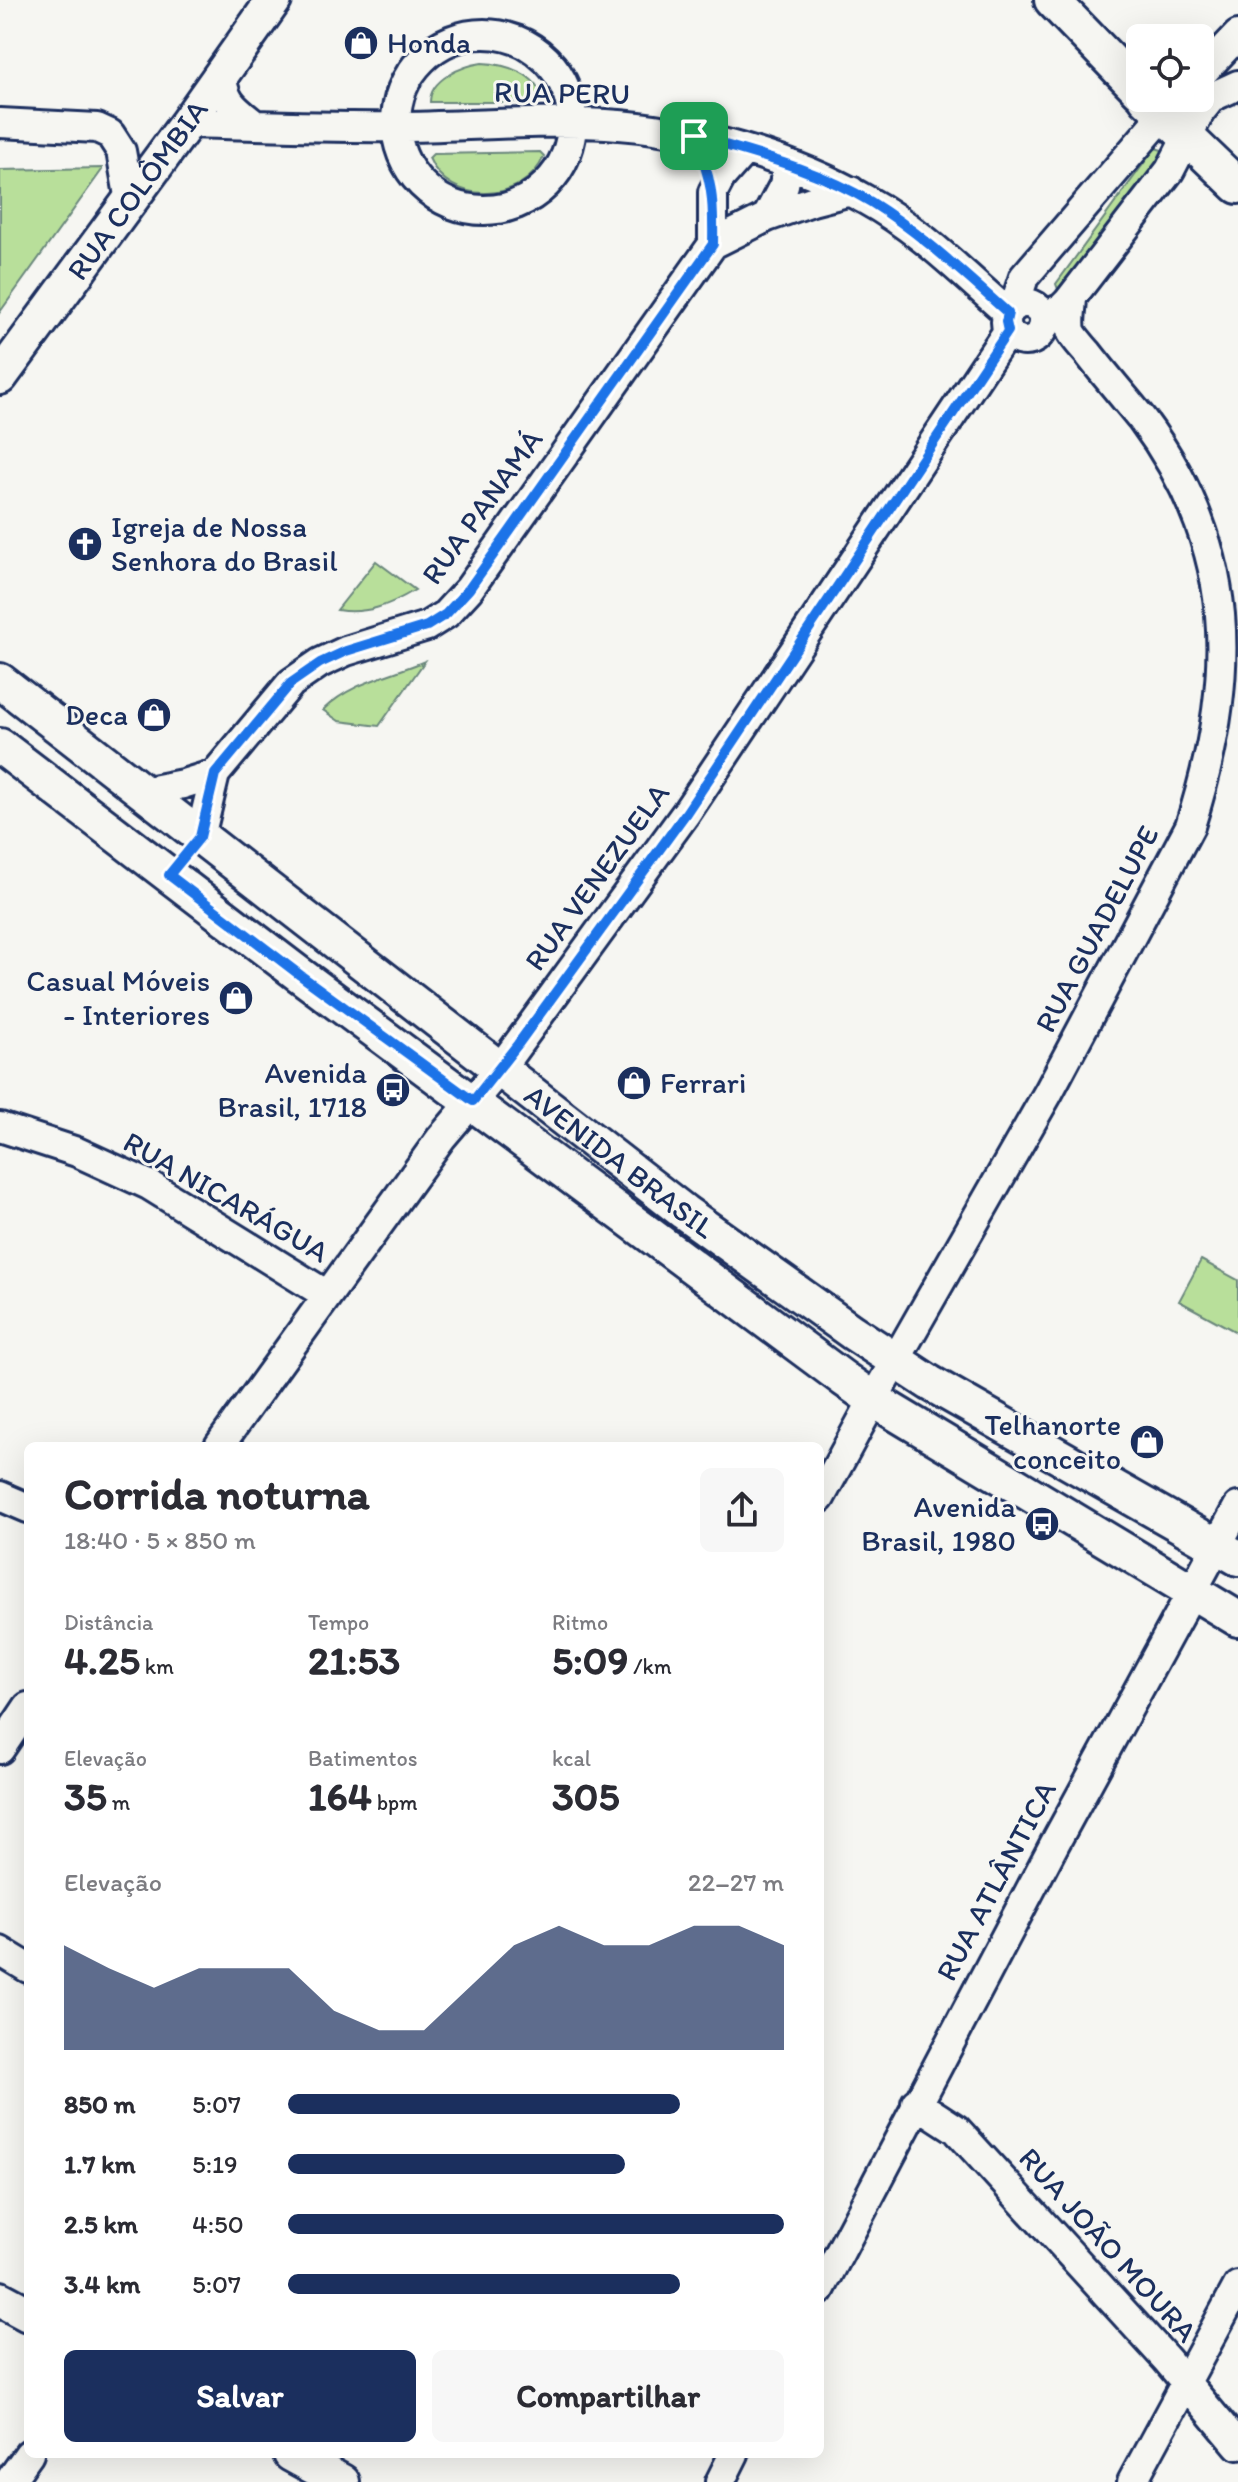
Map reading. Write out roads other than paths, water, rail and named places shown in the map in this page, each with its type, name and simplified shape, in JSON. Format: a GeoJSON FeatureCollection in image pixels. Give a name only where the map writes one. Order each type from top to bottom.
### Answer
{"type":"FeatureCollection","features":[{"type":"Feature","properties":{"kind":"main road","name":"RUA COLÔMBIA"},"geometry":{"type":"LineString","coordinates":[[0,377],[274,0]]}},
{"type":"Feature","properties":{"kind":"main road"},"geometry":{"type":"LineString","coordinates":[[1052,0],[1126,72]]}},
{"type":"Feature","properties":{"kind":"main road"},"geometry":{"type":"LineString","coordinates":[[1167,112],[1238,186]]}},
{"type":"Feature","properties":{"kind":"main road","name":"AVENIDA BRASIL"},"geometry":{"type":"LineString","coordinates":[[0,681],[684,1212],[895,1362],[1227,1552]]}},
{"type":"Feature","properties":{"kind":"main road","name":"AVENIDA BRASIL"},"geometry":{"type":"LineString","coordinates":[[0,746],[300,975],[473,1101],[827,1368],[874,1400],[1238,1619]]}},
{"type":"Feature","properties":{"kind":"main road"},"geometry":{"type":"LineString","coordinates":[[169,875],[200,837]]}},
{"type":"Feature","properties":{"kind":"main road"},"geometry":{"type":"LineString","coordinates":[[0,2299],[24,2312]]}},
{"type":"Feature","properties":{"kind":"main road"},"geometry":{"type":"LineString","coordinates":[[298,2458],[342,2482]]}},
{"type":"Feature","properties":{"kind":"street"},"geometry":{"type":"LineString","coordinates":[[490,34],[519,41],[544,57],[554,68],[568,95],[572,124],[567,150],[555,174],[546,184],[512,205],[486,209],[459,206],[424,186],[408,166],[396,127],[399,98],[412,71],[422,60],[433,50],[460,37],[490,34]]}},
{"type":"Feature","properties":{"kind":"street"},"geometry":{"type":"LineString","coordinates":[[1214,60],[1238,35]]}},
{"type":"Feature","properties":{"kind":"street"},"geometry":{"type":"LineString","coordinates":[[222,74],[223,92],[232,106],[255,125]]}},
{"type":"Feature","properties":{"kind":"street"},"geometry":{"type":"LineString","coordinates":[[1214,96],[1238,85]]}},
{"type":"Feature","properties":{"kind":"street","name":"RUA VENEZUELA"},"geometry":{"type":"LineString","coordinates":[[222,1442],[441,1138],[499,1070],[686,813],[1010,317],[1024,277],[1160,112]]}},
{"type":"Feature","properties":{"kind":"street"},"geometry":{"type":"LineString","coordinates":[[1010,317],[1020,303],[1033,304],[1044,320],[1062,308],[1170,170],[1163,112]]}},
{"type":"Feature","properties":{"kind":"street"},"geometry":{"type":"LineString","coordinates":[[0,123],[97,128],[110,134],[121,151],[130,201]]}},
{"type":"Feature","properties":{"kind":"street","name":"RUA PERU"},"geometry":{"type":"LineString","coordinates":[[187,123],[396,127],[604,124],[694,136],[788,164],[851,191],[920,236],[1010,317]]}},
{"type":"Feature","properties":{"kind":"street"},"geometry":{"type":"LineString","coordinates":[[694,136],[713,192],[713,244]]}},
{"type":"Feature","properties":{"kind":"street"},"geometry":{"type":"LineString","coordinates":[[713,192],[721,177],[744,151]]}},
{"type":"Feature","properties":{"kind":"street"},"geometry":{"type":"LineString","coordinates":[[767,217],[784,185],[788,164]]}},
{"type":"Feature","properties":{"kind":"street","name":"RUA PANAMÁ"},"geometry":{"type":"LineString","coordinates":[[200,837],[215,774],[291,683],[320,663],[346,651],[427,626],[446,614],[469,589],[713,244],[767,217],[851,191]]}},
{"type":"Feature","properties":{"kind":"street","name":"RUA GUADELUPE"},"geometry":{"type":"LineString","coordinates":[[824,1491],[1048,1093],[1190,826],[1209,777],[1227,700],[1231,661],[1229,623],[1222,570],[1208,528],[1187,483],[1164,449],[1071,332],[1072,297]]}},
{"type":"Feature","properties":{"kind":"street","name":"RUA GUADELUPE"},"geometry":{"type":"LineString","coordinates":[[1044,320],[1102,371]]}},
{"type":"Feature","properties":{"kind":"street"},"geometry":{"type":"LineString","coordinates":[[142,792],[215,774]]}},
{"type":"Feature","properties":{"kind":"street","name":"RUA NICARÁGUA"},"geometry":{"type":"LineString","coordinates":[[0,1127],[77,1152],[149,1185],[327,1295]]}},
{"type":"Feature","properties":{"kind":"street"},"geometry":{"type":"LineString","coordinates":[[0,1496],[24,1506]]}},
{"type":"Feature","properties":{"kind":"street","name":"RUA ATLÂNTICA"},"geometry":{"type":"LineString","coordinates":[[824,2282],[916,2103],[1192,1592],[1227,1552],[1238,1507]]}},
{"type":"Feature","properties":{"kind":"street"},"geometry":{"type":"LineString","coordinates":[[0,1749],[24,1713]]}},
{"type":"Feature","properties":{"kind":"street"},"geometry":{"type":"LineString","coordinates":[[0,1951],[24,1966]]}},
{"type":"Feature","properties":{"kind":"street","name":"RUA JOÃO MOURA"},"geometry":{"type":"LineString","coordinates":[[916,2103],[956,2129],[1186,2382],[1238,2445]]}},
{"type":"Feature","properties":{"kind":"street"},"geometry":{"type":"LineString","coordinates":[[1132,2482],[1238,2286]]}},
{"type":"Feature","properties":{"kind":"street"},"geometry":{"type":"LineString","coordinates":[[9,2482],[26,2458]]}},
{"type":"Feature","properties":{"kind":"street"},"geometry":{"type":"LineString","coordinates":[[720,2482],[732,2458]]}},
{"type":"Feature","properties":{"kind":"place","name":"Honda"},"geometry":{"type":"Point","coordinates":[361,43]}},
{"type":"Feature","properties":{"kind":"place","name":"Igreja de Nossa Senhora do Brasil"},"geometry":{"type":"Point","coordinates":[85,544]}},
{"type":"Feature","properties":{"kind":"place","name":"Deca"},"geometry":{"type":"Point","coordinates":[154,715]}},
{"type":"Feature","properties":{"kind":"place","name":"Casual Móveis - Interiores"},"geometry":{"type":"Point","coordinates":[236,998]}},
{"type":"Feature","properties":{"kind":"place","name":"Ferrari"},"geometry":{"type":"Point","coordinates":[634,1083]}},
{"type":"Feature","properties":{"kind":"place","name":"Avenida Brasil, 1718"},"geometry":{"type":"Point","coordinates":[393,1090]}},
{"type":"Feature","properties":{"kind":"place","name":"Telhanorte conceito"},"geometry":{"type":"Point","coordinates":[1147,1442]}},
{"type":"Feature","properties":{"kind":"place","name":"Avenida Brasil, 1980"},"geometry":{"type":"Point","coordinates":[1042,1524]}}]}
